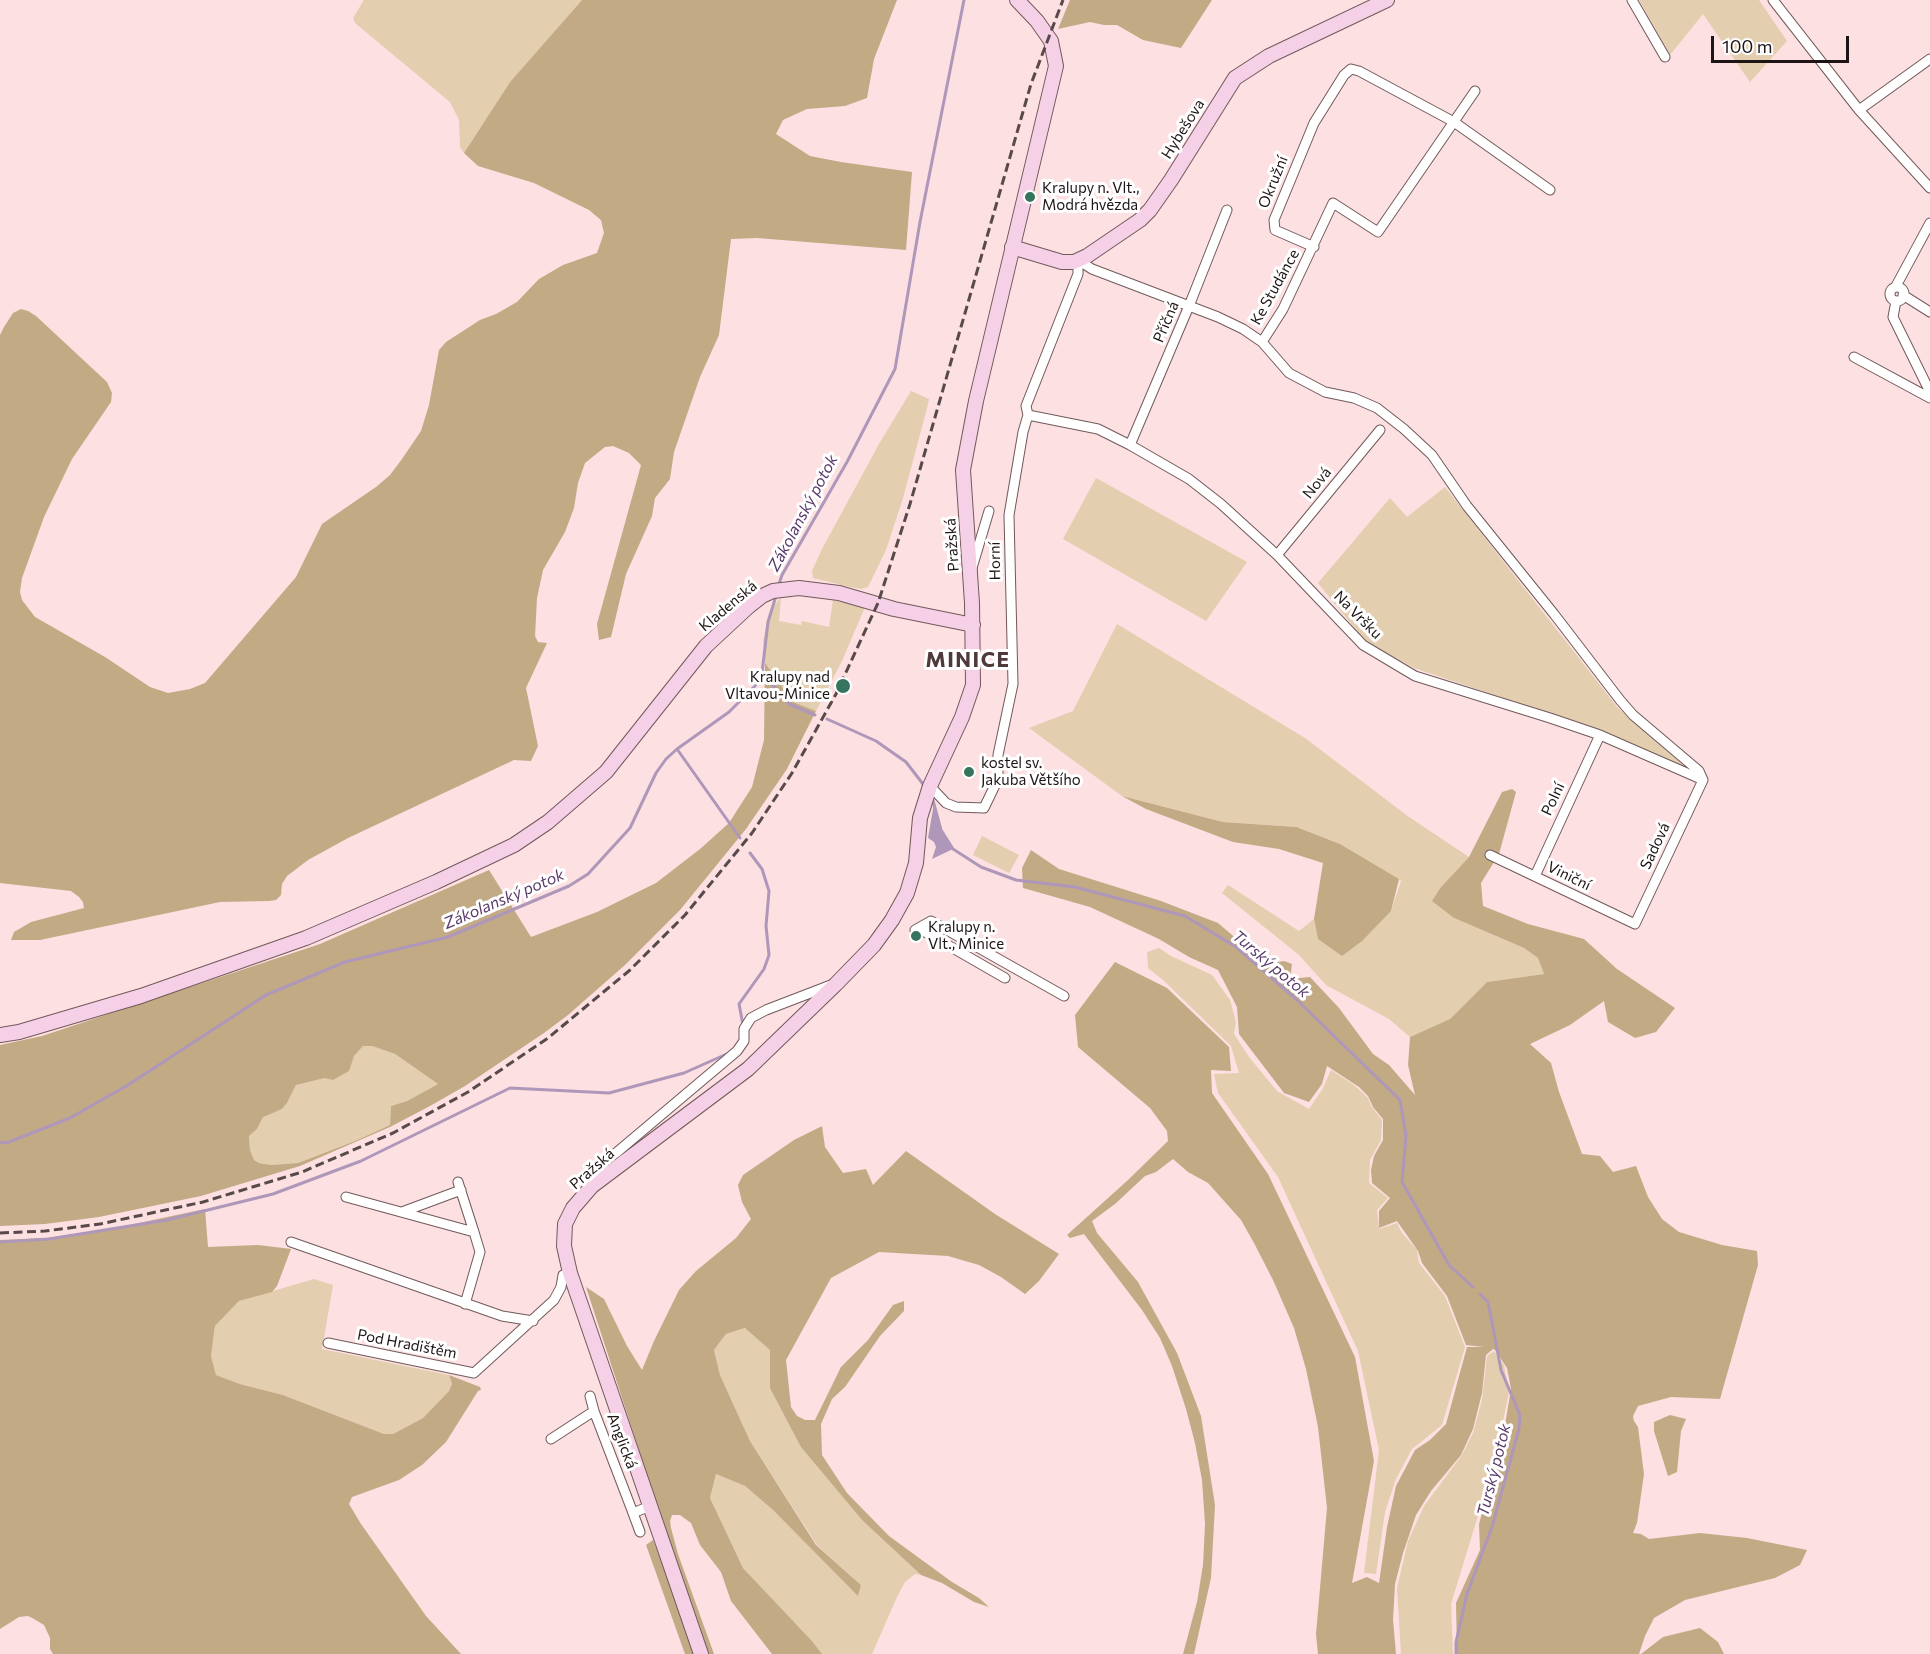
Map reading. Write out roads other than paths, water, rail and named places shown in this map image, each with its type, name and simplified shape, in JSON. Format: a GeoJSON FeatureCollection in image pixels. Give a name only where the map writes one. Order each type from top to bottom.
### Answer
{"type":"FeatureCollection","features":[{"type":"Feature","properties":{"kind":"main road","name":"Pražská"},"geometry":{"type":"LineString","coordinates":[[701,1654],[567,1274],[564,1246],[565,1224],[573,1208],[592,1186],[747,1069],[836,984],[874,945],[892,920],[906,893],[916,863],[920,818],[930,786],[974,685],[973,625],[963,470],[976,401],[1056,66],[1051,41],[1017,0]]}},
{"type":"Feature","properties":{"kind":"main road","name":"Hybešova"},"geometry":{"type":"LineString","coordinates":[[1078,260],[1140,220],[1149,210],[1171,180],[1235,78],[1269,56],[1387,0]]}},
{"type":"Feature","properties":{"kind":"main road"},"geometry":{"type":"LineString","coordinates":[[1012,247],[1062,262],[1078,260]]}},
{"type":"Feature","properties":{"kind":"main road","name":"Kladenská"},"geometry":{"type":"LineString","coordinates":[[0,1035],[19,1032],[141,996],[306,938],[436,882],[514,845],[548,822],[606,772],[706,646],[762,596],[773,591],[799,588],[839,593],[894,609],[973,625]]}},
{"type":"Feature","properties":{"kind":"street"},"geometry":{"type":"LineString","coordinates":[[1632,0],[1665,57]]}},
{"type":"Feature","properties":{"kind":"street"},"geometry":{"type":"LineString","coordinates":[[1773,0],[1859,110],[1930,188]]}},
{"type":"Feature","properties":{"kind":"street"},"geometry":{"type":"LineString","coordinates":[[1859,110],[1930,59]]}},
{"type":"Feature","properties":{"kind":"street","name":"Okružní"},"geometry":{"type":"LineString","coordinates":[[1314,247],[1275,230],[1274,220],[1314,123],[1344,75],[1351,69],[1359,71],[1454,122],[1550,190]]}},
{"type":"Feature","properties":{"kind":"street"},"geometry":{"type":"LineString","coordinates":[[1314,247],[1333,203],[1378,232],[1475,91]]}},
{"type":"Feature","properties":{"kind":"street","name":"Příčná"},"geometry":{"type":"LineString","coordinates":[[1130,445],[1227,210]]}},
{"type":"Feature","properties":{"kind":"street"},"geometry":{"type":"LineString","coordinates":[[1930,223],[1896,286],[1890,291],[1890,295],[1930,312]]}},
{"type":"Feature","properties":{"kind":"street","name":"Ke Studánce"},"geometry":{"type":"LineString","coordinates":[[1262,342],[1283,309],[1314,247]]}},
{"type":"Feature","properties":{"kind":"street","name":"Ke Studánce"},"geometry":{"type":"LineString","coordinates":[[1078,260],[1092,269],[1226,321],[1262,342],[1289,373],[1325,392],[1353,398],[1377,408],[1432,455],[1467,506],[1554,614],[1600,677],[1633,715],[1699,771],[1703,780]]}},
{"type":"Feature","properties":{"kind":"street","name":"Horní"},"geometry":{"type":"LineString","coordinates":[[930,786],[946,802],[956,807],[984,808],[998,779],[998,755],[1013,684],[1009,515],[1028,415],[1027,399],[1078,274],[1078,260]]}},
{"type":"Feature","properties":{"kind":"street"},"geometry":{"type":"LineString","coordinates":[[1899,298],[1893,317],[1930,392]]}},
{"type":"Feature","properties":{"kind":"street"},"geometry":{"type":"LineString","coordinates":[[1854,357],[1930,398]]}},
{"type":"Feature","properties":{"kind":"street","name":"Na Vršku"},"geometry":{"type":"LineString","coordinates":[[1028,415],[1087,425],[1130,445],[1190,479],[1277,555],[1363,645],[1415,676],[1600,735],[1703,780]]}},
{"type":"Feature","properties":{"kind":"street","name":"Nová"},"geometry":{"type":"LineString","coordinates":[[1277,555],[1380,430]]}},
{"type":"Feature","properties":{"kind":"street"},"geometry":{"type":"LineString","coordinates":[[970,573],[989,510]]}},
{"type":"Feature","properties":{"kind":"street","name":"Polní"},"geometry":{"type":"LineString","coordinates":[[1535,876],[1600,735]]}},
{"type":"Feature","properties":{"kind":"street","name":"Sadová"},"geometry":{"type":"LineString","coordinates":[[1635,924],[1703,780]]}},
{"type":"Feature","properties":{"kind":"street","name":"Viniční"},"geometry":{"type":"LineString","coordinates":[[1490,855],[1635,924]]}},
{"type":"Feature","properties":{"kind":"street"},"geometry":{"type":"LineString","coordinates":[[1005,978],[919,927],[931,921],[1064,996]]}},
{"type":"Feature","properties":{"kind":"street","name":"Pražská"},"geometry":{"type":"LineString","coordinates":[[616,1153],[737,1051],[744,1041],[744,1029],[751,1018],[766,1010],[836,984]]}},
{"type":"Feature","properties":{"kind":"street"},"geometry":{"type":"LineString","coordinates":[[402,1212],[459,1186],[480,1252],[465,1304]]}},
{"type":"Feature","properties":{"kind":"street"},"geometry":{"type":"LineString","coordinates":[[346,1197],[474,1232]]}},
{"type":"Feature","properties":{"kind":"street"},"geometry":{"type":"LineString","coordinates":[[291,1242],[465,1304],[502,1316],[533,1321]]}},
{"type":"Feature","properties":{"kind":"street","name":"Pod Hradištěm"},"geometry":{"type":"LineString","coordinates":[[328,1343],[474,1373],[554,1300],[567,1274]]}},
{"type":"Feature","properties":{"kind":"street"},"geometry":{"type":"LineString","coordinates":[[590,1396],[594,1411]]}},
{"type":"Feature","properties":{"kind":"street","name":"Anglická"},"geometry":{"type":"LineString","coordinates":[[551,1439],[594,1411],[640,1532]]}},
{"type":"Feature","properties":{"kind":"street"},"geometry":{"type":"LineString","coordinates":[[633,1513],[650,1506]]}},
{"type":"Feature","properties":{"kind":"waterway","name":"Zákolanský potok"},"geometry":{"type":"LineString","coordinates":[[778,587],[782,575],[847,462],[895,369],[920,222],[964,0]]}},
{"type":"Feature","properties":{"kind":"waterway","name":"Zákolanský potok"},"geometry":{"type":"LineString","coordinates":[[0,1143],[9,1142],[70,1118],[128,1085],[266,995],[345,962],[448,937],[569,886],[588,874],[630,828],[656,773],[666,759],[729,712],[755,686],[762,673],[768,622],[776,596]]}},
{"type":"Feature","properties":{"kind":"waterway","name":"Turský potok"},"geometry":{"type":"LineString","coordinates":[[762,673],[789,704],[815,715]]}},
{"type":"Feature","properties":{"kind":"waterway","name":"Turský potok"},"geometry":{"type":"LineString","coordinates":[[827,719],[876,741],[906,762],[923,784]]}},
{"type":"Feature","properties":{"kind":"waterway"},"geometry":{"type":"LineString","coordinates":[[677,749],[740,838]]}},
{"type":"Feature","properties":{"kind":"waterway","name":"Turský potok"},"geometry":{"type":"LineString","coordinates":[[932,797],[941,830],[953,849],[981,867],[1016,880],[1075,887],[1185,916],[1236,947],[1297,1000],[1400,1100],[1406,1136],[1402,1182],[1449,1265],[1473,1287]]}},
{"type":"Feature","properties":{"kind":"waterway"},"geometry":{"type":"LineString","coordinates":[[743,1025],[739,1004],[764,969],[769,955],[766,926],[769,891],[762,869],[750,853]]}},
{"type":"Feature","properties":{"kind":"waterway"},"geometry":{"type":"LineString","coordinates":[[0,1242],[49,1239],[167,1220],[273,1194],[361,1161],[510,1088],[609,1093],[684,1073],[729,1053]]}},
{"type":"Feature","properties":{"kind":"waterway","name":"Turský potok"},"geometry":{"type":"LineString","coordinates":[[1456,1654],[1456,1642],[1467,1594],[1492,1527],[1519,1429],[1520,1415],[1501,1370],[1488,1302],[1480,1294]]}},
{"type":"Feature","properties":{"kind":"railway"},"geometry":{"type":"LineString","coordinates":[[0,1233],[45,1231],[100,1224],[203,1202],[302,1172],[393,1133],[468,1092],[548,1038],[630,970],[685,915],[752,833],[792,773],[836,694],[878,603],[910,504],[1031,84],[1063,0]]}},
{"type":"Feature","properties":{"kind":"place","name":"Kralupy n. Vlt., Modrá hvězda"},"geometry":{"type":"Point","coordinates":[1030,197]}},
{"type":"Feature","properties":{"kind":"place","name":"Kralupy nad Vltavou-Minice"},"geometry":{"type":"Point","coordinates":[843,686]}},
{"type":"Feature","properties":{"kind":"place","name":"kostel sv. Jakuba Většího"},"geometry":{"type":"Point","coordinates":[969,772]}},
{"type":"Feature","properties":{"kind":"place","name":"Kralupy n. Vlt., Minice"},"geometry":{"type":"Point","coordinates":[916,936]}},
{"type":"Feature","properties":{"kind":"district","name":"MINICE"},"geometry":{"type":"Point","coordinates":[968,660]}}]}
